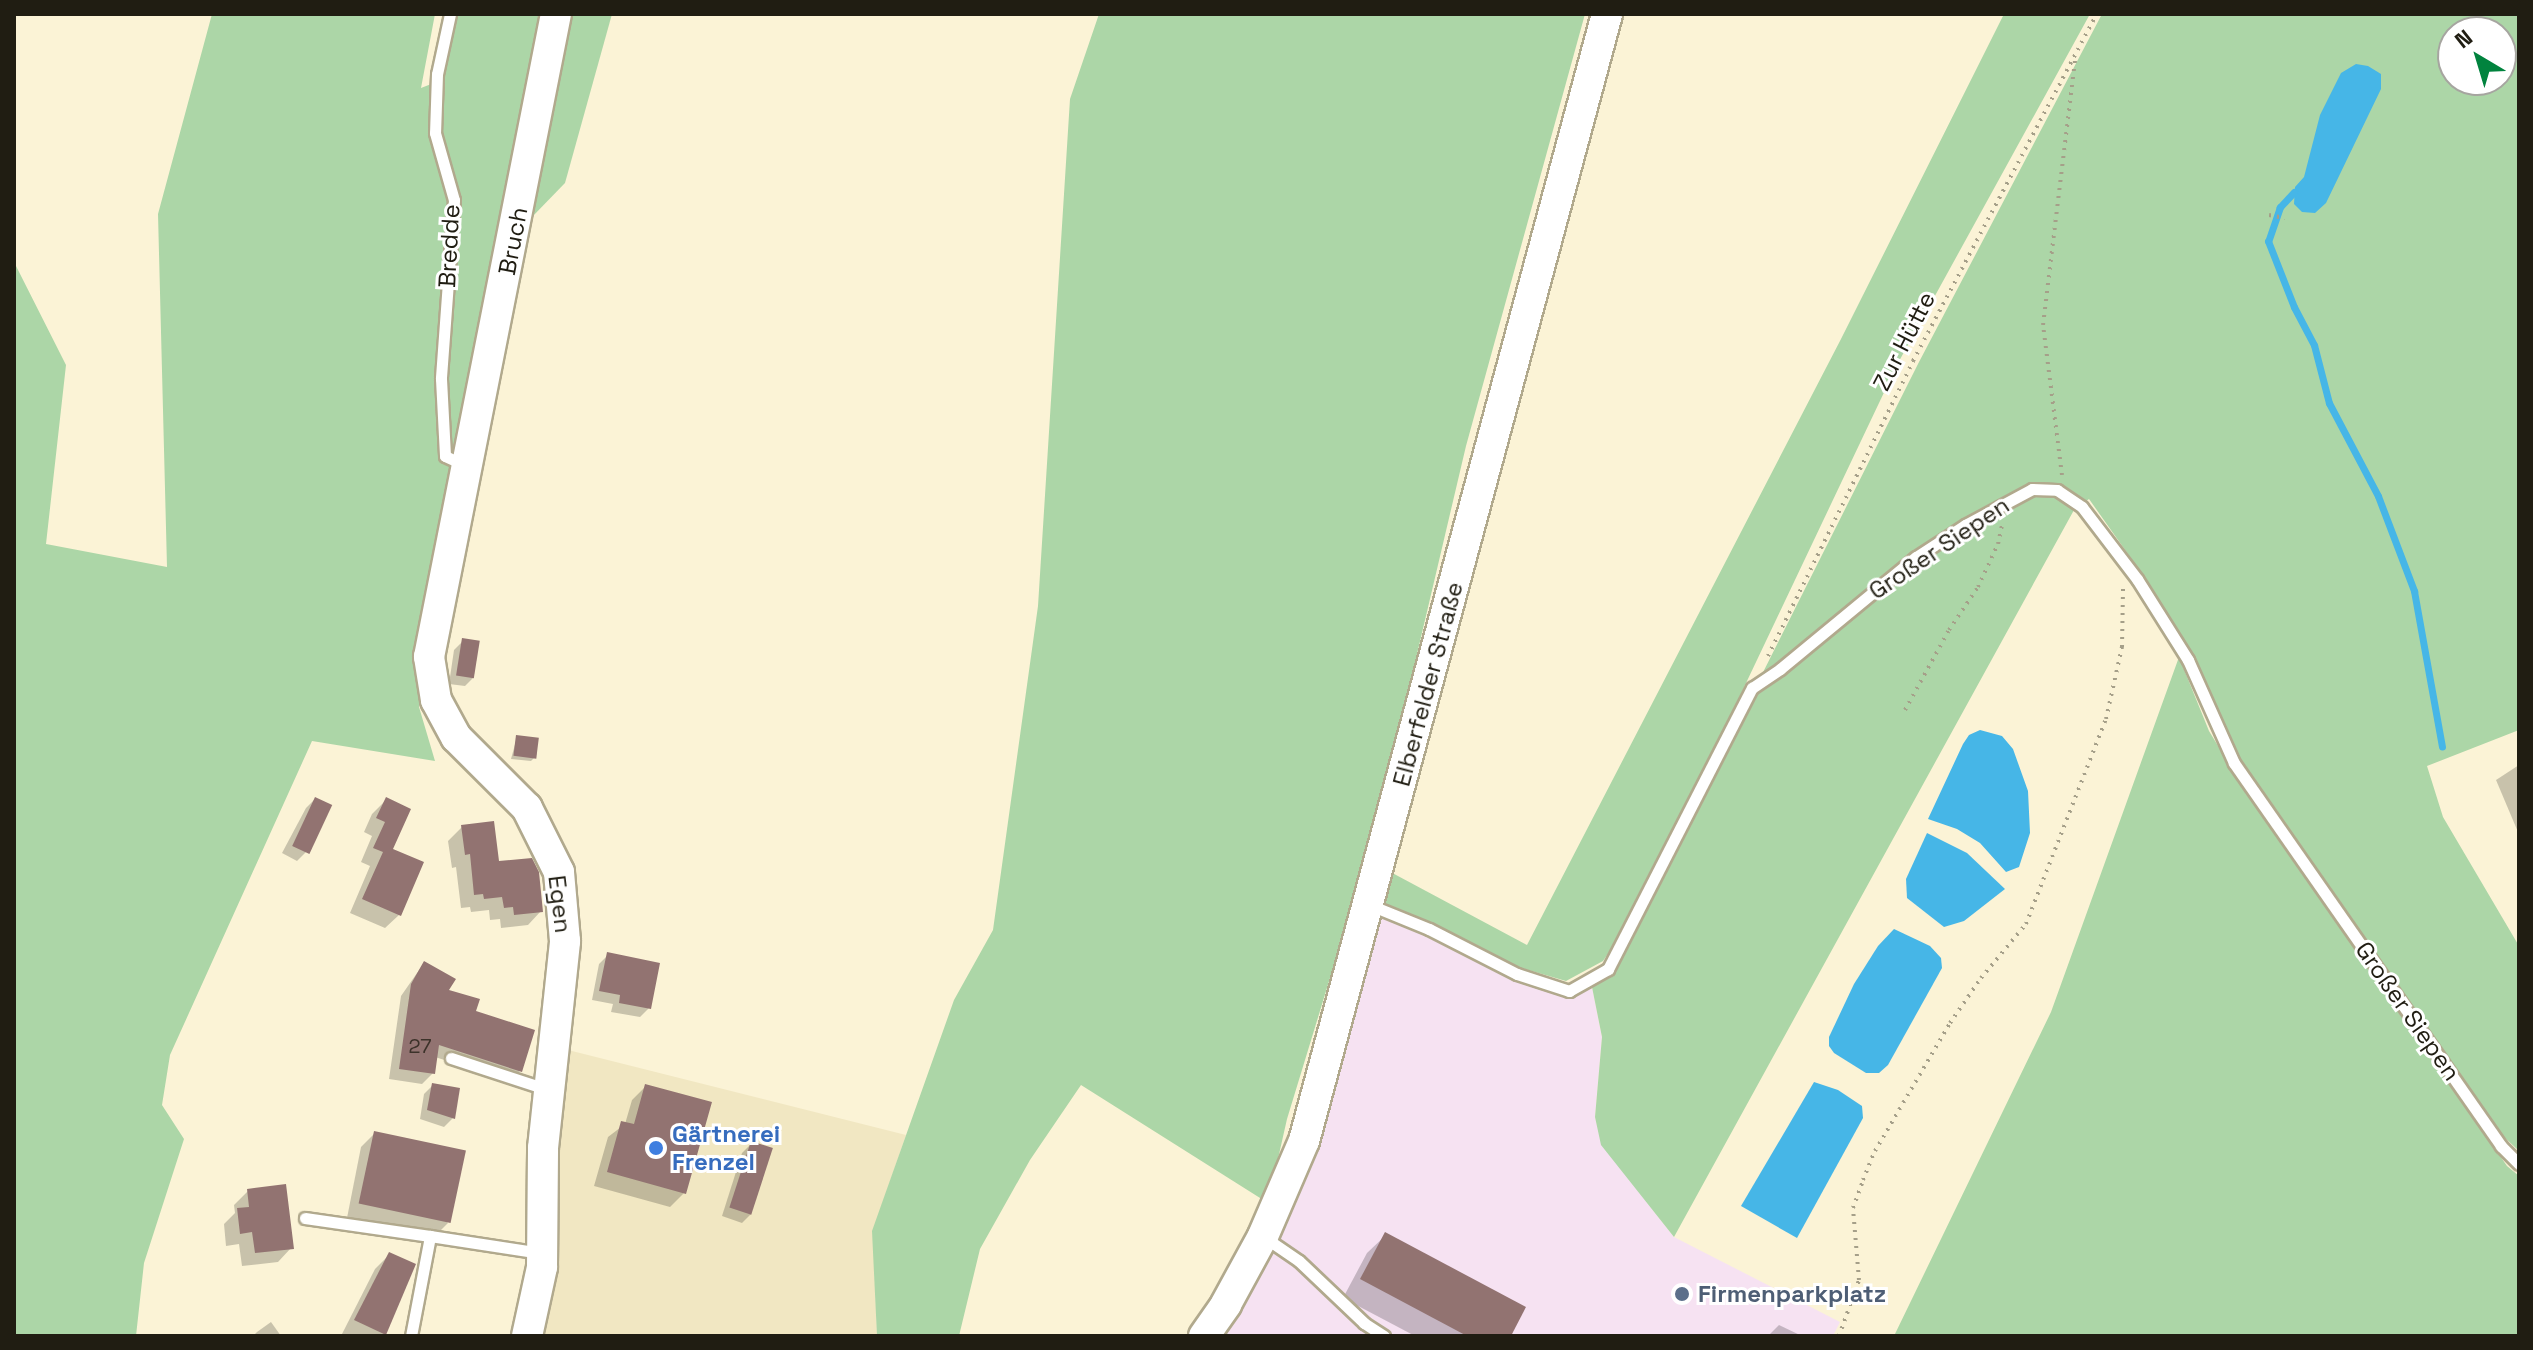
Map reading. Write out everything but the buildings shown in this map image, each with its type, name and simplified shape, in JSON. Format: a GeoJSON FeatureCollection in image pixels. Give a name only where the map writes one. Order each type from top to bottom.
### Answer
{"type":"FeatureCollection","features":[{"type":"Feature","properties":{"kind":"main road","name":"Bruch"},"geometry":{"type":"LineString","coordinates":[[467,467],[556,14]]}},
{"type":"Feature","properties":{"kind":"main road","name":"Elberfelder Straße"},"geometry":{"type":"LineString","coordinates":[[1204,1336],[1226,1304],[1263,1236],[1304,1141],[1607,14]]}},
{"type":"Feature","properties":{"kind":"main road","name":"Egen"},"geometry":{"type":"LineString","coordinates":[[467,467],[429,657],[436,700],[456,737],[527,808],[559,872],[565,941],[543,1148],[542,1253],[527,1336]]}},
{"type":"Feature","properties":{"kind":"lane","name":"Bredde"},"geometry":{"type":"LineString","coordinates":[[450,14],[437,74],[435,133],[454,200],[441,379],[445,456],[467,467]]}},
{"type":"Feature","properties":{"kind":"lane","name":"Großer Siepen"},"geometry":{"type":"LineString","coordinates":[[1369,905],[1429,929],[1517,974],[1569,991],[1608,969],[1752,688],[1780,669],[1916,557],[2006,500],[2032,489],[2065,494],[2082,507],[2124,562],[2188,660],[2234,763],[2501,1146],[2519,1164]]}},
{"type":"Feature","properties":{"kind":"lane"},"geometry":{"type":"LineString","coordinates":[[451,1058],[551,1091]]}},
{"type":"Feature","properties":{"kind":"lane"},"geometry":{"type":"LineString","coordinates":[[305,1218],[542,1253]]}},
{"type":"Feature","properties":{"kind":"lane"},"geometry":{"type":"LineString","coordinates":[[411,1336],[430,1236]]}},
{"type":"Feature","properties":{"kind":"lane"},"geometry":{"type":"LineString","coordinates":[[1263,1236],[1299,1261],[1364,1323],[1384,1336]]}},
{"type":"Feature","properties":{"kind":"lane"},"geometry":{"type":"LineString","coordinates":[[1364,1323],[1373,1336]]}},
{"type":"Feature","properties":{"kind":"path","name":"Zur Hütte"},"geometry":{"type":"LineString","coordinates":[[1752,688],[1913,361],[2097,14]]}},
{"type":"Feature","properties":{"kind":"path"},"geometry":{"type":"LineString","coordinates":[[2065,494],[2043,325],[2075,56]]}},
{"type":"Feature","properties":{"kind":"path"},"geometry":{"type":"LineString","coordinates":[[2269,215],[2285,218]]}},
{"type":"Feature","properties":{"kind":"path"},"geometry":{"type":"LineString","coordinates":[[1905,710],[1978,587],[1998,544],[2006,500]]}},
{"type":"Feature","properties":{"kind":"path"},"geometry":{"type":"LineString","coordinates":[[1839,1336],[1859,1280],[1853,1208],[1875,1151],[1950,1023],[2026,924],[2106,719],[2122,647],[2124,562]]}},
{"type":"Feature","properties":{"kind":"shaded area"},"geometry":{"type":"Polygon","coordinates":[[[1372,909],[1515,979],[1568,998],[1592,987],[1602,1037],[1595,1117],[1602,1145],[1674,1237],[1840,1322],[1833,1336],[1221,1336],[1372,909]]]}},
{"type":"Feature","properties":{"kind":"shaded area"},"geometry":{"type":"Polygon","coordinates":[[[564,1049],[906,1135],[873,1231],[877,1336],[537,1336],[551,1297],[564,1049]]]}},
{"type":"Feature","properties":{"kind":"green space"},"geometry":{"type":"Polygon","coordinates":[[[212,14],[435,14],[421,88],[444,79],[456,14],[540,14],[424,629],[419,707],[435,761],[312,741],[170,1055],[162,1105],[184,1139],[144,1263],[136,1336],[14,1336],[14,262],[66,365],[46,544],[167,567],[158,214],[212,14]]]}},
{"type":"Feature","properties":{"kind":"green space"},"geometry":{"type":"Polygon","coordinates":[[[570,14],[612,14],[565,183],[532,217],[570,14]]]}},
{"type":"Feature","properties":{"kind":"green space"},"geometry":{"type":"Polygon","coordinates":[[[1099,14],[1585,14],[1466,446],[1377,824],[1287,1119],[1268,1203],[1081,1085],[1030,1160],[980,1249],[959,1336],[877,1336],[872,1231],[954,1000],[993,930],[1038,606],[1070,99],[1099,14]]]}},
{"type":"Feature","properties":{"kind":"green space"},"geometry":{"type":"Polygon","coordinates":[[[2004,14],[2090,14],[1898,363],[1728,721],[1622,933],[1603,961],[1566,981],[1518,967],[1376,901],[1383,868],[1527,945],[1841,339],[2004,14]]]}},
{"type":"Feature","properties":{"kind":"green space"},"geometry":{"type":"Polygon","coordinates":[[[2102,14],[2519,14],[2519,730],[2427,766],[2443,817],[2519,946],[2519,1151],[2502,1135],[2239,761],[2194,658],[2140,571],[2089,499],[2074,510],[1674,1237],[1601,1145],[1595,1117],[1602,1037],[1592,987],[1612,968],[1919,362],[2102,14]]]}},
{"type":"Feature","properties":{"kind":"green space"},"geometry":{"type":"Polygon","coordinates":[[[2179,657],[2209,731],[2248,795],[2507,1166],[2519,1176],[2519,1336],[1894,1336],[2051,1012],[2179,657]]]}},
{"type":"Feature","properties":{"kind":"water"},"geometry":{"type":"Polygon","coordinates":[[[2356,64],[2368,66],[2381,74],[2381,89],[2326,203],[2315,213],[2302,212],[2294,204],[2295,187],[2304,177],[2320,115],[2341,73],[2356,64]]]}},
{"type":"Feature","properties":{"kind":"water"},"geometry":{"type":"Polygon","coordinates":[[[1980,730],[2002,736],[2013,749],[2028,791],[2030,833],[2019,867],[2006,872],[1980,843],[1957,829],[1928,819],[1963,744],[1969,735],[1980,730]]]}},
{"type":"Feature","properties":{"kind":"water"},"geometry":{"type":"Polygon","coordinates":[[[1927,833],[1967,853],[2005,889],[1964,921],[1944,927],[1907,898],[1906,879],[1927,833]]]}},
{"type":"Feature","properties":{"kind":"water"},"geometry":{"type":"Polygon","coordinates":[[[1894,929],[1930,946],[1941,958],[1942,968],[1888,1065],[1879,1073],[1866,1073],[1834,1053],[1829,1046],[1829,1037],[1854,984],[1878,946],[1894,929]]]}},
{"type":"Feature","properties":{"kind":"water"},"geometry":{"type":"Polygon","coordinates":[[[1814,1082],[1838,1090],[1862,1106],[1863,1118],[1797,1238],[1741,1206],[1814,1082]]]}},
{"type":"Feature","properties":{"kind":"waterway"},"geometry":{"type":"LineString","coordinates":[[2294,192],[2280,207],[2268,241],[2294,307],[2314,345],[2329,403],[2378,496],[2414,591],[2442,746]]}},
{"type":"Feature","properties":{"kind":"place","name":"Gärtnerei Frenzel"},"geometry":{"type":"Point","coordinates":[656,1148]}},
{"type":"Feature","properties":{"kind":"place","name":"Firmenparkplatz"},"geometry":{"type":"Point","coordinates":[1682,1294]}}]}
